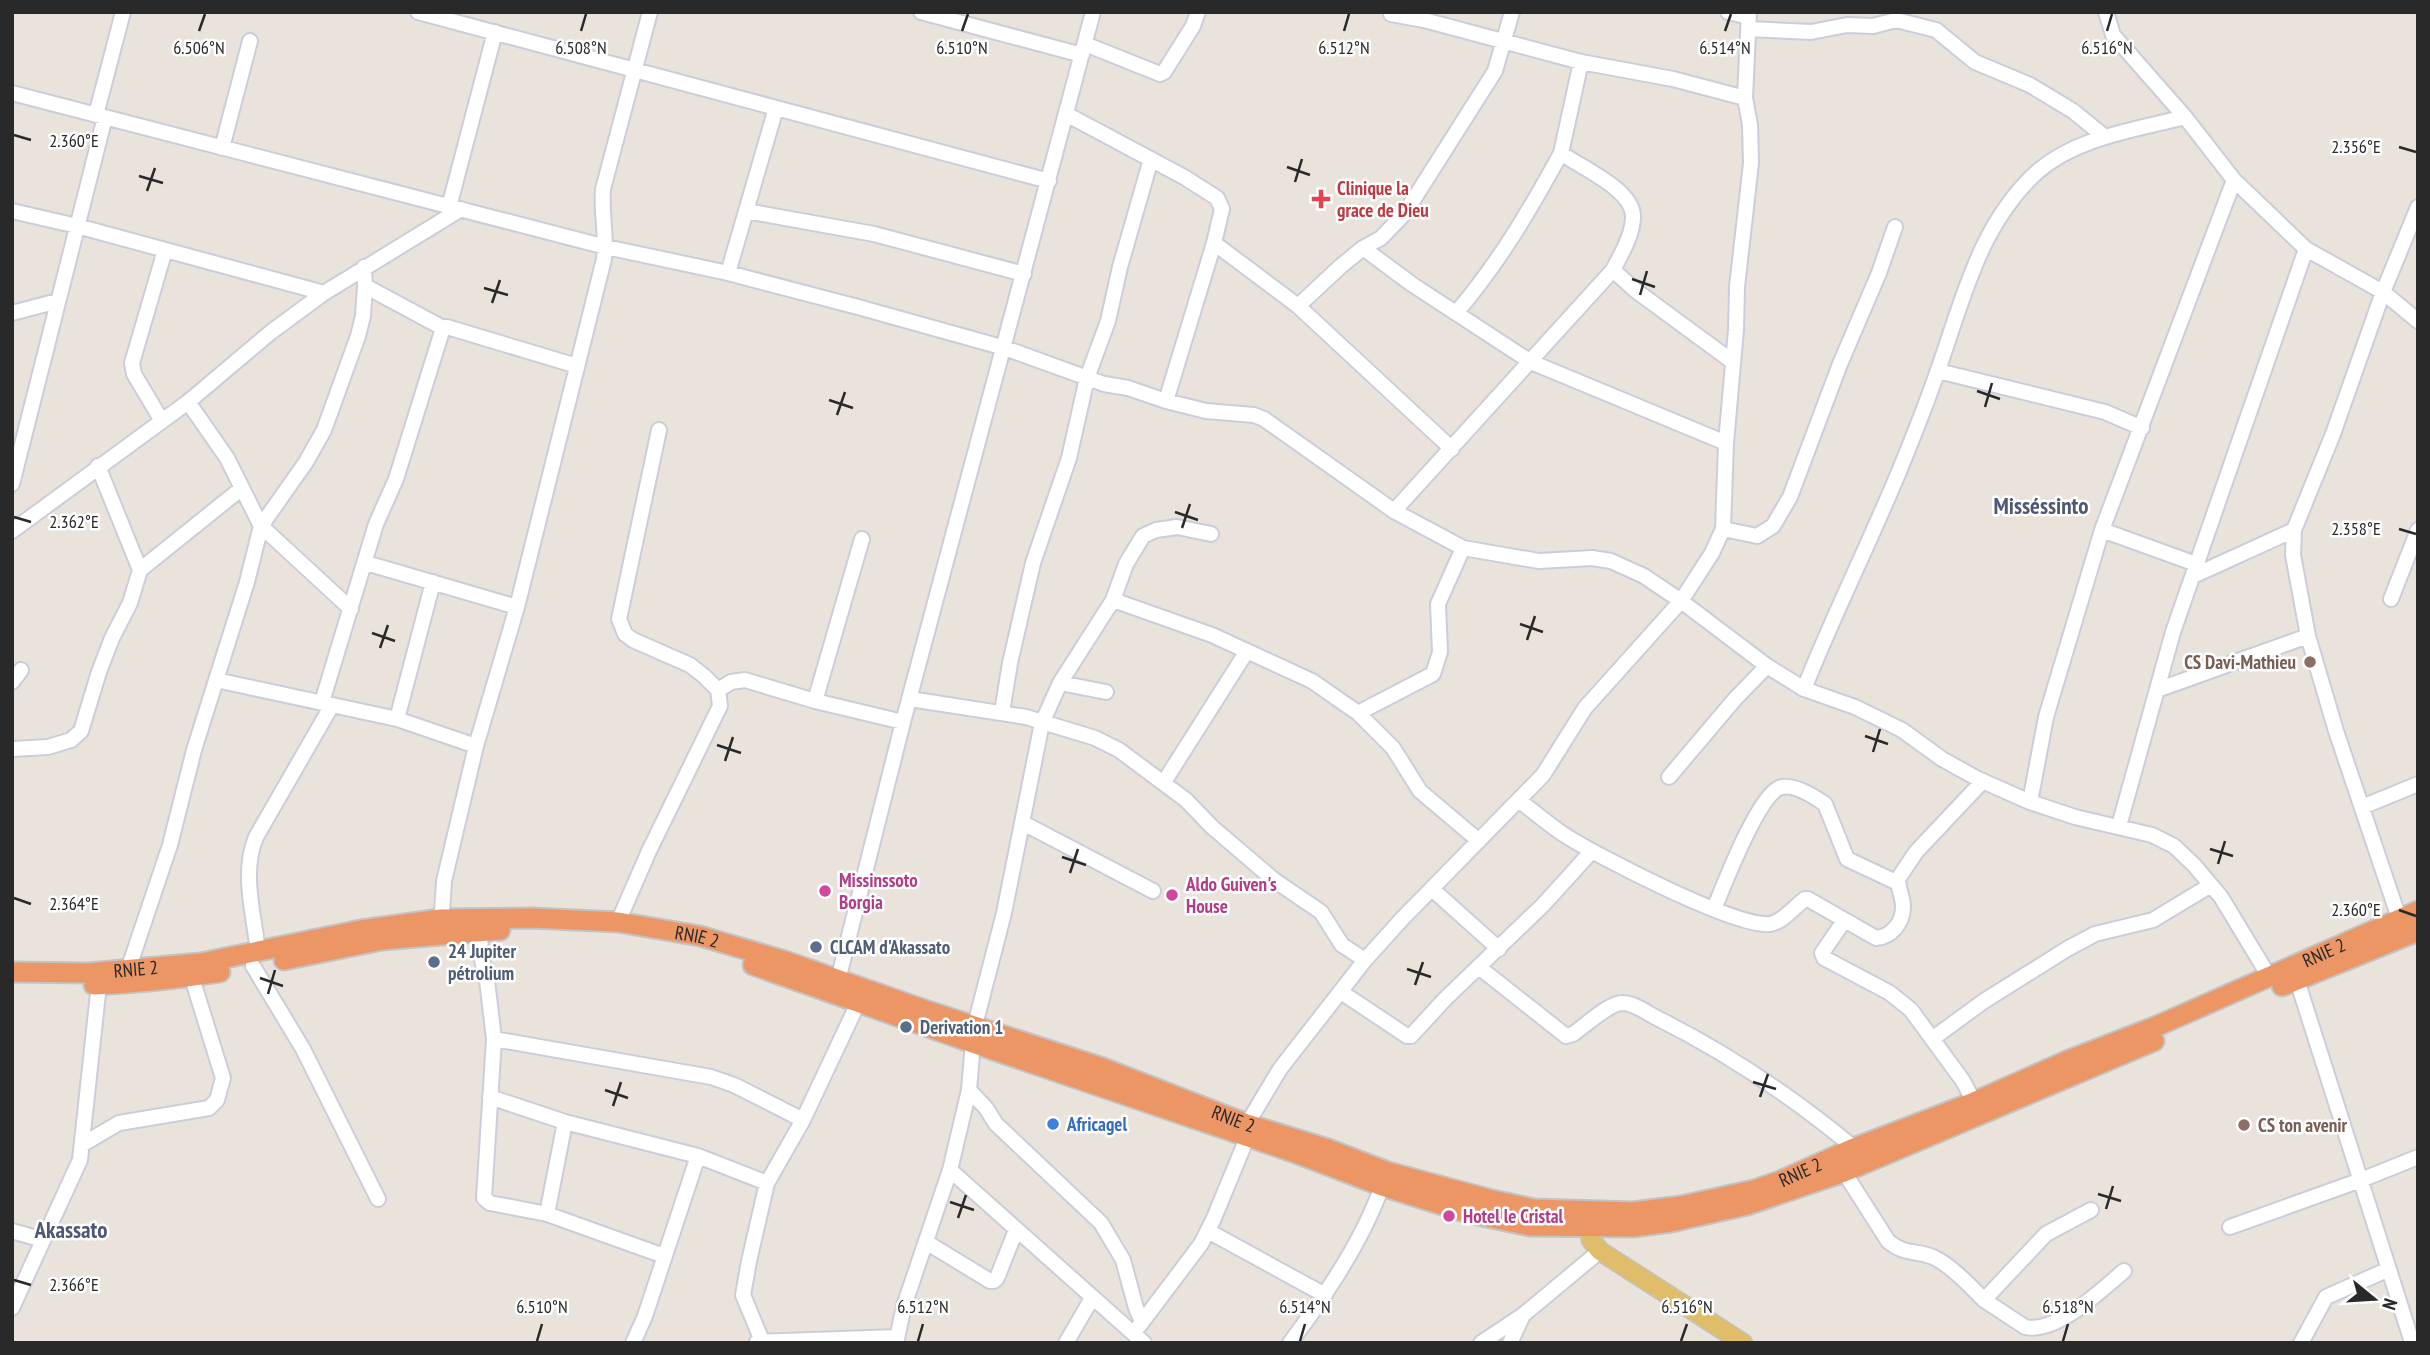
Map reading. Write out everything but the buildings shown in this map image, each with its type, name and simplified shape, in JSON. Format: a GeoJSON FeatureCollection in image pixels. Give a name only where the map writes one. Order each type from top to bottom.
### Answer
{"type":"FeatureCollection","features":[{"type":"Feature","properties":{"kind":"highway","name":"RNIE 2"},"geometry":{"type":"LineString","coordinates":[[441,926],[480,931],[520,928],[577,929],[659,940],[739,961],[859,1001],[1103,1068],[1293,1152],[1382,1186],[1468,1213],[1530,1226],[1681,1206],[1754,1190],[1780,1181],[1854,1147],[1974,1102],[2069,1060],[2157,1026],[2418,911]]}},
{"type":"Feature","properties":{"kind":"highway","name":"RNIE 2"},"geometry":{"type":"LineString","coordinates":[[12,984],[51,986],[144,983],[192,978],[361,930],[532,918],[618,922],[700,936],[785,961],[974,1034]]}},
{"type":"Feature","properties":{"kind":"highway","name":"RNIE 2"},"geometry":{"type":"LineString","coordinates":[[1247,1131],[1328,1149],[1388,1172],[1534,1209],[1633,1227],[1682,1220],[1747,1205],[1844,1172],[2297,979],[2418,931]]}},
{"type":"Feature","properties":{"kind":"highway","name":"RNIE 2"},"geometry":{"type":"LineString","coordinates":[[12,972],[89,973],[256,959]]}},
{"type":"Feature","properties":{"kind":"main road"},"geometry":{"type":"LineString","coordinates":[[1587,1219],[1591,1240],[1600,1251],[1743,1343]]}},
{"type":"Feature","properties":{"kind":"street"},"geometry":{"type":"LineString","coordinates":[[12,484],[18,434],[58,301],[77,226],[123,12]]}},
{"type":"Feature","properties":{"kind":"street"},"geometry":{"type":"LineString","coordinates":[[418,12],[1049,181]]}},
{"type":"Feature","properties":{"kind":"street"},"geometry":{"type":"LineString","coordinates":[[441,926],[444,881],[476,746],[517,607],[606,247],[603,189],[650,12]]}},
{"type":"Feature","properties":{"kind":"street"},"geometry":{"type":"LineString","coordinates":[[921,12],[1083,50],[1156,75],[1164,72],[1193,26],[1198,12]]}},
{"type":"Feature","properties":{"kind":"street"},"geometry":{"type":"LineString","coordinates":[[838,980],[902,722],[1005,348],[1093,12]]}},
{"type":"Feature","properties":{"kind":"street"},"geometry":{"type":"LineString","coordinates":[[1298,306],[1363,248],[1381,238],[1405,214],[1495,71],[1512,12]]}},
{"type":"Feature","properties":{"kind":"street"},"geometry":{"type":"LineString","coordinates":[[1728,12],[1811,32],[1847,25],[1873,26],[1896,20],[1936,30],[1975,62],[2030,85],[2073,111],[2105,137]]}},
{"type":"Feature","properties":{"kind":"street"},"geometry":{"type":"LineString","coordinates":[[2106,12],[2113,35],[2185,117],[2234,180],[2306,249],[2383,292],[2418,321]]}},
{"type":"Feature","properties":{"kind":"street"},"geometry":{"type":"LineString","coordinates":[[1391,14],[1424,20],[1581,62],[1673,79],[1745,98]]}},
{"type":"Feature","properties":{"kind":"street"},"geometry":{"type":"LineString","coordinates":[[1140,1333],[1208,1231],[1247,1131],[1280,1069],[1365,960],[1543,775],[1585,708],[1681,600],[1712,553],[1723,528],[1737,287],[1751,163],[1750,125],[1745,98],[1749,19]]}},
{"type":"Feature","properties":{"kind":"street"},"geometry":{"type":"LineString","coordinates":[[12,531],[188,402],[271,332],[324,293],[455,208],[495,32]]}},
{"type":"Feature","properties":{"kind":"street"},"geometry":{"type":"LineString","coordinates":[[222,148],[250,41]]}},
{"type":"Feature","properties":{"kind":"street"},"geometry":{"type":"LineString","coordinates":[[1456,313],[1483,281],[1512,238],[1561,153],[1581,62]]}},
{"type":"Feature","properties":{"kind":"street"},"geometry":{"type":"LineString","coordinates":[[12,93],[606,247],[729,273],[1005,348],[1087,378],[1166,401],[1206,411],[1254,415],[1264,419],[1394,512],[1463,548],[1539,561],[1592,558],[1611,561],[1644,576],[1681,600],[1768,666],[1804,689],[1855,707],[1902,730],[1942,759],[1983,781],[2030,802],[2075,817],[2119,825],[2152,835],[2175,846],[2221,897],[2270,978]]}},
{"type":"Feature","properties":{"kind":"street"},"geometry":{"type":"LineString","coordinates":[[729,273],[776,108]]}},
{"type":"Feature","properties":{"kind":"street"},"geometry":{"type":"LineString","coordinates":[[1066,114],[1184,177],[1221,203],[1214,243],[1166,401]]}},
{"type":"Feature","properties":{"kind":"street"},"geometry":{"type":"LineString","coordinates":[[1804,689],[1899,472],[1938,371],[1957,309],[1987,235],[2036,173],[2058,156],[2077,146],[2105,137],[2185,117]]}},
{"type":"Feature","properties":{"kind":"street"},"geometry":{"type":"LineString","coordinates":[[1394,512],[1613,270],[1631,233],[1632,206],[1608,182],[1561,153]]}},
{"type":"Feature","properties":{"kind":"street"},"geometry":{"type":"LineString","coordinates":[[1002,712],[1025,590],[1069,458],[1087,378],[1108,321],[1120,267],[1151,159]]}},
{"type":"Feature","properties":{"kind":"street"},"geometry":{"type":"LineString","coordinates":[[2030,802],[2046,717],[2102,530],[2234,180]]}},
{"type":"Feature","properties":{"kind":"street"},"geometry":{"type":"LineString","coordinates":[[2399,918],[2308,636],[2293,555],[2294,530],[2333,434],[2383,292],[2418,207]]}},
{"type":"Feature","properties":{"kind":"street"},"geometry":{"type":"LineString","coordinates":[[12,211],[324,293]]}},
{"type":"Feature","properties":{"kind":"street"},"geometry":{"type":"LineString","coordinates":[[746,211],[874,234],[1024,274]]}},
{"type":"Feature","properties":{"kind":"street"},"geometry":{"type":"LineString","coordinates":[[1723,528],[1758,536],[1773,526],[1790,497],[1895,227]]}},
{"type":"Feature","properties":{"kind":"street"},"geometry":{"type":"LineString","coordinates":[[1214,243],[1298,306],[1452,449]]}},
{"type":"Feature","properties":{"kind":"street"},"geometry":{"type":"LineString","coordinates":[[1363,248],[1531,362],[1726,443]]}},
{"type":"Feature","properties":{"kind":"street"},"geometry":{"type":"LineString","coordinates":[[2119,825],[2173,632],[2306,249]]}},
{"type":"Feature","properties":{"kind":"street"},"geometry":{"type":"LineString","coordinates":[[162,421],[134,374],[132,363],[165,250]]}},
{"type":"Feature","properties":{"kind":"street"},"geometry":{"type":"LineString","coordinates":[[128,970],[170,845],[194,750],[247,582],[261,526],[284,495],[324,430],[358,336],[363,316],[363,267]]}},
{"type":"Feature","properties":{"kind":"street"},"geometry":{"type":"LineString","coordinates":[[1613,270],[1635,290],[1733,362]]}},
{"type":"Feature","properties":{"kind":"street"},"geometry":{"type":"LineString","coordinates":[[365,286],[443,328],[577,366]]}},
{"type":"Feature","properties":{"kind":"street"},"geometry":{"type":"LineString","coordinates":[[12,313],[58,301]]}},
{"type":"Feature","properties":{"kind":"street"},"geometry":{"type":"LineString","coordinates":[[379,1199],[256,959],[248,867],[250,853],[257,837],[327,704],[351,609],[381,509],[396,479],[443,328]]}},
{"type":"Feature","properties":{"kind":"street"},"geometry":{"type":"LineString","coordinates":[[1938,371],[2105,412],[2142,428]]}},
{"type":"Feature","properties":{"kind":"street"},"geometry":{"type":"LineString","coordinates":[[188,402],[220,448],[261,526],[351,609]]}},
{"type":"Feature","properties":{"kind":"street"},"geometry":{"type":"LineString","coordinates":[[618,922],[649,851],[720,706],[718,690],[690,665],[633,640],[621,628],[619,619],[659,430]]}},
{"type":"Feature","properties":{"kind":"street"},"geometry":{"type":"LineString","coordinates":[[98,466],[141,570]]}},
{"type":"Feature","properties":{"kind":"street"},"geometry":{"type":"LineString","coordinates":[[12,748],[48,747],[71,740],[81,731],[99,672],[130,603],[141,570],[242,488]]}},
{"type":"Feature","properties":{"kind":"street"},"geometry":{"type":"LineString","coordinates":[[859,1001],[803,1120],[767,1183],[743,1295],[761,1342],[897,1340],[904,1306],[950,1171],[969,1090],[974,1034],[1004,913],[1042,723],[1060,683],[1113,600],[1126,564],[1143,536],[1156,530],[1177,527],[1211,534]]}},
{"type":"Feature","properties":{"kind":"street"},"geometry":{"type":"LineString","coordinates":[[2102,530],[2195,570],[2294,530]]}},
{"type":"Feature","properties":{"kind":"street"},"geometry":{"type":"LineString","coordinates":[[2391,599],[2418,530]]}},
{"type":"Feature","properties":{"kind":"street"},"geometry":{"type":"LineString","coordinates":[[814,701],[862,539]]}},
{"type":"Feature","properties":{"kind":"street"},"geometry":{"type":"LineString","coordinates":[[1358,713],[1433,674],[1440,652],[1438,604],[1463,548]]}},
{"type":"Feature","properties":{"kind":"street"},"geometry":{"type":"LineString","coordinates":[[366,563],[517,607]]}},
{"type":"Feature","properties":{"kind":"street"},"geometry":{"type":"LineString","coordinates":[[397,719],[433,582]]}},
{"type":"Feature","properties":{"kind":"street"},"geometry":{"type":"LineString","coordinates":[[1113,600],[1212,635],[1312,681],[1358,713],[1393,748],[1420,791],[1479,841]]}},
{"type":"Feature","properties":{"kind":"street"},"geometry":{"type":"LineString","coordinates":[[2157,690],[2308,636]]}},
{"type":"Feature","properties":{"kind":"street"},"geometry":{"type":"LineString","coordinates":[[1164,782],[1247,651]]}},
{"type":"Feature","properties":{"kind":"street"},"geometry":{"type":"LineString","coordinates":[[1669,777],[1735,699],[1768,666]]}},
{"type":"Feature","properties":{"kind":"street"},"geometry":{"type":"LineString","coordinates":[[216,680],[397,719],[476,746]]}},
{"type":"Feature","properties":{"kind":"street"},"geometry":{"type":"LineString","coordinates":[[718,690],[731,682],[745,680],[814,701],[902,722]]}},
{"type":"Feature","properties":{"kind":"street"},"geometry":{"type":"LineString","coordinates":[[1060,683],[1106,692]]}},
{"type":"Feature","properties":{"kind":"street"},"geometry":{"type":"LineString","coordinates":[[910,699],[1002,712],[1096,738],[1119,750],[1164,782],[1274,880],[1321,912],[1342,945],[1365,960]]}},
{"type":"Feature","properties":{"kind":"street"},"geometry":{"type":"LineString","coordinates":[[1520,801],[1563,834],[1592,851],[1735,917],[1771,923],[1808,899],[1875,938],[1883,938],[1892,933],[1898,922],[1903,906],[1898,883],[1916,852],[1983,781]]}},
{"type":"Feature","properties":{"kind":"street"},"geometry":{"type":"LineString","coordinates":[[2362,807],[2418,784]]}},
{"type":"Feature","properties":{"kind":"street"},"geometry":{"type":"LineString","coordinates":[[1714,909],[1750,827],[1773,793],[1788,786],[1825,804],[1847,859],[1898,883]]}},
{"type":"Feature","properties":{"kind":"street"},"geometry":{"type":"LineString","coordinates":[[1023,823],[1153,891]]}},
{"type":"Feature","properties":{"kind":"street"},"geometry":{"type":"LineString","coordinates":[[1341,992],[1407,1036],[1411,1036],[1592,851]]}},
{"type":"Feature","properties":{"kind":"street"},"geometry":{"type":"LineString","coordinates":[[1932,1039],[1984,1001],[2067,949],[2095,934],[2153,920],[2211,886]]}},
{"type":"Feature","properties":{"kind":"street"},"geometry":{"type":"LineString","coordinates":[[1432,889],[1499,949]]}},
{"type":"Feature","properties":{"kind":"street"},"geometry":{"type":"LineString","coordinates":[[1844,920],[1822,953],[1824,958],[1890,993],[1911,1010],[1963,1081],[1974,1102]]}},
{"type":"Feature","properties":{"kind":"street"},"geometry":{"type":"LineString","coordinates":[[480,931],[481,956],[487,980],[494,1039],[484,1198],[490,1203],[547,1214],[664,1256]]}},
{"type":"Feature","properties":{"kind":"street"},"geometry":{"type":"LineString","coordinates":[[1480,968],[1566,1036],[1573,1034],[1616,1003],[1626,1003],[1740,1064],[1793,1100],[1870,1161]]}},
{"type":"Feature","properties":{"kind":"street"},"geometry":{"type":"LineString","coordinates":[[83,1144],[119,1123],[209,1108],[217,1100],[223,1078],[192,978]]}},
{"type":"Feature","properties":{"kind":"street"},"geometry":{"type":"LineString","coordinates":[[2297,979],[2411,1339],[2415,1343]]}},
{"type":"Feature","properties":{"kind":"street"},"geometry":{"type":"LineString","coordinates":[[12,1308],[74,1173],[83,1144],[99,984]]}},
{"type":"Feature","properties":{"kind":"street"},"geometry":{"type":"LineString","coordinates":[[494,1039],[710,1077],[734,1085],[803,1120]]}},
{"type":"Feature","properties":{"kind":"street"},"geometry":{"type":"LineString","coordinates":[[969,1090],[986,1108],[996,1125],[1101,1223],[1123,1260],[1140,1333]]}},
{"type":"Feature","properties":{"kind":"street"},"geometry":{"type":"LineString","coordinates":[[490,1097],[565,1122],[698,1156],[767,1183]]}},
{"type":"Feature","properties":{"kind":"street"},"geometry":{"type":"LineString","coordinates":[[547,1214],[565,1122]]}},
{"type":"Feature","properties":{"kind":"street"},"geometry":{"type":"LineString","coordinates":[[633,1343],[645,1316],[698,1156]]}},
{"type":"Feature","properties":{"kind":"street"},"geometry":{"type":"LineString","coordinates":[[2230,1227],[2418,1157]]}},
{"type":"Feature","properties":{"kind":"street"},"geometry":{"type":"LineString","coordinates":[[950,1171],[1092,1298],[1140,1333]]}},
{"type":"Feature","properties":{"kind":"street"},"geometry":{"type":"LineString","coordinates":[[1844,1172],[1888,1241],[1896,1248],[1933,1257],[1984,1300],[2025,1327],[2048,1326],[2072,1312],[2124,1271]]}},
{"type":"Feature","properties":{"kind":"street"},"geometry":{"type":"LineString","coordinates":[[1290,1343],[1325,1295],[1354,1245],[1382,1186]]}},
{"type":"Feature","properties":{"kind":"street"},"geometry":{"type":"LineString","coordinates":[[1984,1300],[2046,1234],[2091,1210]]}},
{"type":"Feature","properties":{"kind":"street"},"geometry":{"type":"LineString","coordinates":[[926,1242],[994,1281],[1016,1230]]}},
{"type":"Feature","properties":{"kind":"street"},"geometry":{"type":"LineString","coordinates":[[12,1231],[43,1240]]}},
{"type":"Feature","properties":{"kind":"street"},"geometry":{"type":"LineString","coordinates":[[1208,1231],[1325,1295]]}},
{"type":"Feature","properties":{"kind":"street"},"geometry":{"type":"LineString","coordinates":[[1481,1343],[1523,1315],[1600,1251]]}},
{"type":"Feature","properties":{"kind":"street"},"geometry":{"type":"LineString","coordinates":[[2301,1343],[2326,1297],[2389,1269]]}},
{"type":"Feature","properties":{"kind":"street"},"geometry":{"type":"LineString","coordinates":[[1066,1343],[1092,1298]]}},
{"type":"Feature","properties":{"kind":"street"},"geometry":{"type":"LineString","coordinates":[[1510,1343],[1523,1315]]}},
{"type":"Feature","properties":{"kind":"place","name":"Clinique la grace de Dieu"},"geometry":{"type":"Point","coordinates":[1321,199]}},
{"type":"Feature","properties":{"kind":"place","name":"CS Davi-Mathieu"},"geometry":{"type":"Point","coordinates":[2310,662]}},
{"type":"Feature","properties":{"kind":"place","name":"Missinssoto Borgia"},"geometry":{"type":"Point","coordinates":[825,891]}},
{"type":"Feature","properties":{"kind":"place","name":"Aldo Guiven's House"},"geometry":{"type":"Point","coordinates":[1172,895]}},
{"type":"Feature","properties":{"kind":"place","name":"CLCAM d'Akassato"},"geometry":{"type":"Point","coordinates":[816,947]}},
{"type":"Feature","properties":{"kind":"place","name":"24 Jupiter pétrolium"},"geometry":{"type":"Point","coordinates":[434,962]}},
{"type":"Feature","properties":{"kind":"place","name":"Derivation 1"},"geometry":{"type":"Point","coordinates":[906,1027]}},
{"type":"Feature","properties":{"kind":"place","name":"Africagel"},"geometry":{"type":"Point","coordinates":[1053,1124]}},
{"type":"Feature","properties":{"kind":"place","name":"CS ton avenir"},"geometry":{"type":"Point","coordinates":[2244,1125]}},
{"type":"Feature","properties":{"kind":"place","name":"Hotel le Cristal"},"geometry":{"type":"Point","coordinates":[1449,1216]}},
{"type":"Feature","properties":{"kind":"district","name":"Misséssinto"},"geometry":{"type":"Point","coordinates":[2041,506]}},
{"type":"Feature","properties":{"kind":"district","name":"Akassato"},"geometry":{"type":"Point","coordinates":[71,1230]}}]}
